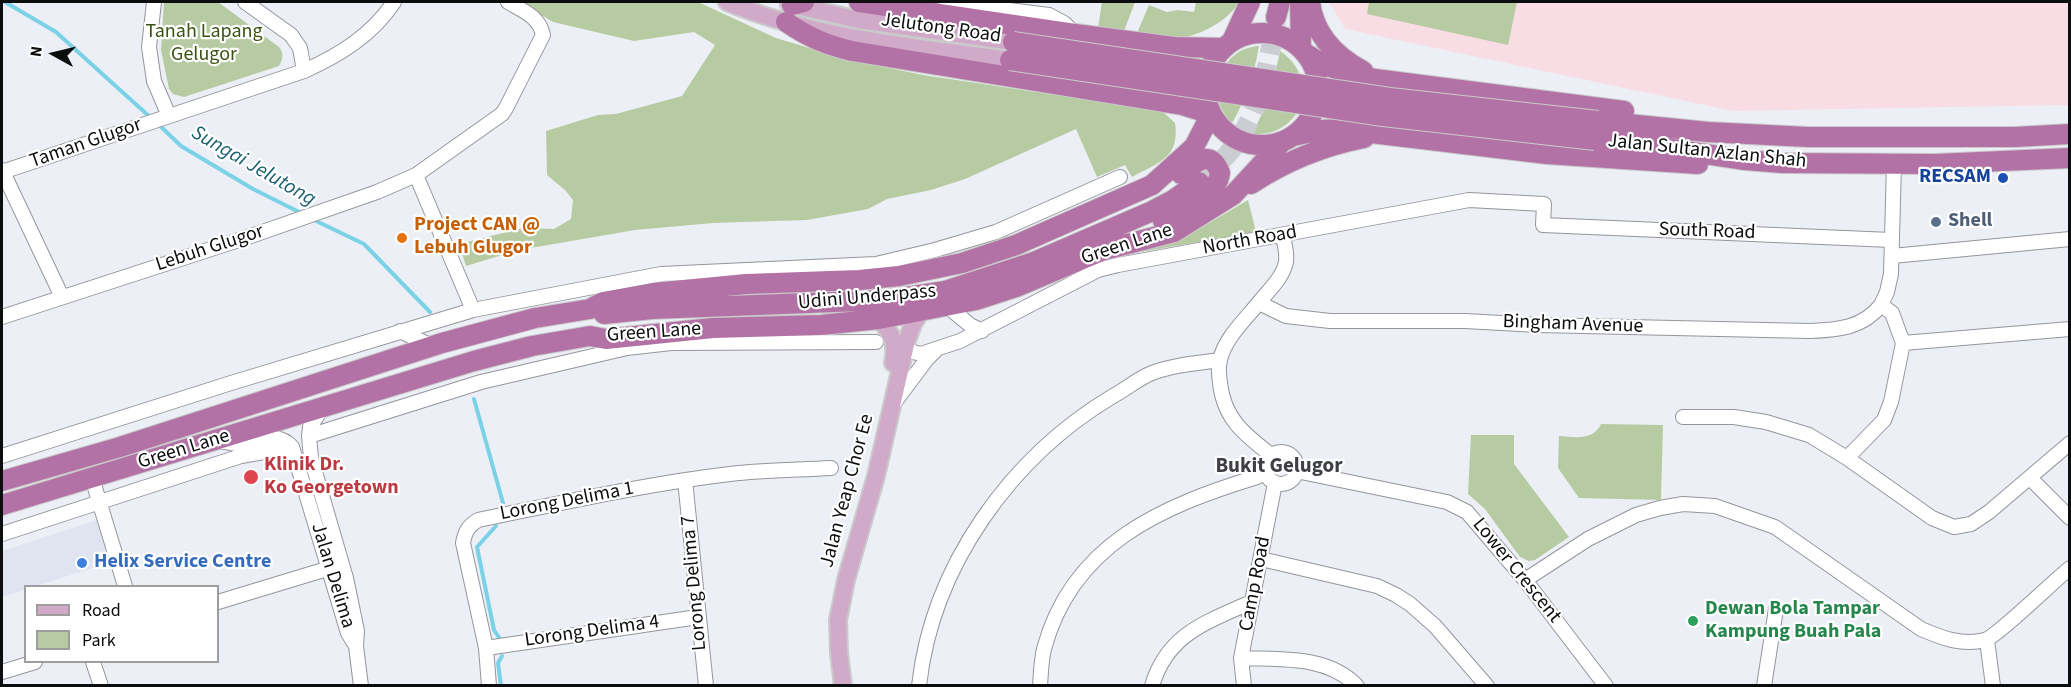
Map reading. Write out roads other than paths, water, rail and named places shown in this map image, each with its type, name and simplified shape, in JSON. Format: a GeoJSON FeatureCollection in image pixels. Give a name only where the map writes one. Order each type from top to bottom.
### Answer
{"type":"FeatureCollection","features":[{"type":"Feature","properties":{"kind":"highway"},"geometry":{"type":"LineString","coordinates":[[864,2],[1174,47],[1213,39],[1231,38]]}},
{"type":"Feature","properties":{"kind":"highway"},"geometry":{"type":"LineString","coordinates":[[1250,2],[1231,38],[1214,58],[1208,71],[1206,84],[1206,98],[1211,114],[1226,133],[1243,143],[1263,146],[1322,130],[1338,129],[1547,154],[1714,165],[1745,160]]}},
{"type":"Feature","properties":{"kind":"highway"},"geometry":{"type":"LineString","coordinates":[[1287,139],[1309,120],[1317,98],[1316,74],[1303,50],[1300,2]]}},
{"type":"Feature","properties":{"kind":"highway"},"geometry":{"type":"LineString","coordinates":[[1310,2],[1318,30],[1328,45],[1345,62],[1375,79]]}},
{"type":"Feature","properties":{"kind":"highway"},"geometry":{"type":"LineString","coordinates":[[791,7],[805,35],[825,45],[1182,105],[1211,114]]}},
{"type":"Feature","properties":{"kind":"highway"},"geometry":{"type":"LineString","coordinates":[[1174,47],[1262,32],[1283,36],[1322,64],[1337,71],[1375,79],[1640,113],[1707,132]]}},
{"type":"Feature","properties":{"kind":"highway"},"geometry":{"type":"LineString","coordinates":[[1011,51],[1257,88],[1383,116],[1597,131]]}},
{"type":"Feature","properties":{"kind":"highway"},"geometry":{"type":"LineString","coordinates":[[1375,79],[1360,82],[1352,87],[1346,96],[1345,104],[1347,113],[1358,124],[1384,134]]}},
{"type":"Feature","properties":{"kind":"highway","name":"Green Lane"},"geometry":{"type":"LineString","coordinates":[[2,481],[120,447],[432,346],[535,318],[590,309],[603,302],[653,293],[746,284],[899,276],[962,263],[1016,244],[1152,185],[1194,147],[1211,114]]}},
{"type":"Feature","properties":{"kind":"highway","name":"Jalan Sultan Azlan Shah"},"geometry":{"type":"LineString","coordinates":[[1597,131],[1707,132],[1808,137],[2015,137],[2070,134]]}},
{"type":"Feature","properties":{"kind":"highway","name":"Jalan Sultan Azlan Shah"},"geometry":{"type":"LineString","coordinates":[[1597,131],[1659,147],[1782,163],[1894,164],[2070,158]]}},
{"type":"Feature","properties":{"kind":"highway"},"geometry":{"type":"LineString","coordinates":[[1233,195],[1260,178],[1316,150],[1384,134]]}},
{"type":"Feature","properties":{"kind":"highway","name":"Green Lane"},"geometry":{"type":"LineString","coordinates":[[2,505],[474,361],[532,346],[590,336],[606,339],[703,329],[821,325],[879,319],[948,307],[1016,287],[1104,250],[1174,232],[1233,195],[1287,139]]}},
{"type":"Feature","properties":{"kind":"highway"},"geometry":{"type":"LineString","coordinates":[[1104,250],[1154,226],[1212,193],[1219,183],[1220,173],[1213,162],[1200,159],[1171,182],[1152,185]]}},
{"type":"Feature","properties":{"kind":"highway","name":"Udini Underpass"},"geometry":{"type":"LineString","coordinates":[[590,309],[605,315],[652,309],[886,300],[945,291],[1034,262],[1150,212],[1199,182]]}},
{"type":"Feature","properties":{"kind":"highway","name":"Udini Underpass"},"geometry":{"type":"LineString","coordinates":[[590,336],[604,325],[652,318],[691,308]]}},
{"type":"Feature","properties":{"kind":"main road","name":"Jelutong Road"},"geometry":{"type":"LineString","coordinates":[[727,2],[747,10],[791,7],[1011,51]]}},
{"type":"Feature","properties":{"kind":"main road","name":"Jalan Yeap Chor Ee"},"geometry":{"type":"LineString","coordinates":[[843,686],[838,620],[846,580],[875,480],[910,331],[921,311]]}},
{"type":"Feature","properties":{"kind":"main road","name":"Jalan Yeap Chor Ee"},"geometry":{"type":"LineString","coordinates":[[833,686],[828,654],[834,597],[869,464],[895,352],[894,340],[879,319]]}},
{"type":"Feature","properties":{"kind":"street","name":"Taman Glugor"},"geometry":{"type":"LineString","coordinates":[[154,2],[149,47],[154,81],[166,117]]}},
{"type":"Feature","properties":{"kind":"street"},"geometry":{"type":"LineString","coordinates":[[245,2],[291,35],[300,48],[304,71]]}},
{"type":"Feature","properties":{"kind":"street","name":"Taman Glugor"},"geometry":{"type":"LineString","coordinates":[[2,171],[304,71],[344,50],[367,34],[394,2]]}},
{"type":"Feature","properties":{"kind":"street","name":"Lebuh Glugor"},"geometry":{"type":"LineString","coordinates":[[2,316],[298,220],[377,192],[416,174],[502,114],[543,35],[536,19],[508,2]]}},
{"type":"Feature","properties":{"kind":"street"},"geometry":{"type":"LineString","coordinates":[[946,2],[1049,15],[1064,23],[1075,34]]}},
{"type":"Feature","properties":{"kind":"street"},"geometry":{"type":"LineString","coordinates":[[1847,458],[1876,430],[1888,413],[1903,343],[1892,313],[1881,305],[1887,292],[1892,256],[1894,164]]}},
{"type":"Feature","properties":{"kind":"street"},"geometry":{"type":"LineString","coordinates":[[2,171],[62,297]]}},
{"type":"Feature","properties":{"kind":"street"},"geometry":{"type":"LineString","coordinates":[[416,174],[473,310]]}},
{"type":"Feature","properties":{"kind":"street"},"geometry":{"type":"LineString","coordinates":[[2,456],[473,310],[661,274],[876,264],[996,232],[1120,177]]}},
{"type":"Feature","properties":{"kind":"street","name":"North Road"},"geometry":{"type":"LineString","coordinates":[[905,350],[921,354],[982,331],[1098,270],[1469,200],[1544,204]]}},
{"type":"Feature","properties":{"kind":"street","name":"South Road"},"geometry":{"type":"LineString","coordinates":[[1544,204],[1544,225],[1892,240]]}},
{"type":"Feature","properties":{"kind":"street"},"geometry":{"type":"LineString","coordinates":[[1271,455],[1233,422],[1226,409],[1221,394],[1220,360],[1238,327],[1281,276],[1286,264],[1286,250],[1282,235]]}},
{"type":"Feature","properties":{"kind":"street"},"geometry":{"type":"LineString","coordinates":[[1892,256],[2070,238]]}},
{"type":"Feature","properties":{"kind":"street","name":"Bingham Avenue"},"geometry":{"type":"LineString","coordinates":[[1259,303],[1286,316],[1302,319],[1465,321],[1538,325],[1810,331],[1855,326],[1875,313],[1881,305]]}},
{"type":"Feature","properties":{"kind":"street"},"geometry":{"type":"LineString","coordinates":[[948,307],[970,325],[982,331]]}},
{"type":"Feature","properties":{"kind":"street"},"geometry":{"type":"LineString","coordinates":[[1903,343],[2070,329]]}},
{"type":"Feature","properties":{"kind":"street"},"geometry":{"type":"LineString","coordinates":[[400,331],[432,346]]}},
{"type":"Feature","properties":{"kind":"street"},"geometry":{"type":"LineString","coordinates":[[386,336],[392,360]]}},
{"type":"Feature","properties":{"kind":"street"},"geometry":{"type":"LineString","coordinates":[[323,407],[310,428],[309,436],[481,382],[627,348],[671,344],[876,342]]}},
{"type":"Feature","properties":{"kind":"street","name":"North Road"},"geometry":{"type":"LineString","coordinates":[[892,405],[927,359],[938,349]]}},
{"type":"Feature","properties":{"kind":"street"},"geometry":{"type":"LineString","coordinates":[[919,686],[923,657],[934,620],[959,556],[999,495],[1058,436],[1093,408],[1151,374],[1186,364],[1220,360]]}},
{"type":"Feature","properties":{"kind":"street"},"geometry":{"type":"LineString","coordinates":[[1683,417],[1734,417],[1766,422],[1809,435],[1847,458],[1932,518],[1954,527],[1971,524],[1989,512],[2070,442]]}},
{"type":"Feature","properties":{"kind":"street","name":"Jalan Delima"},"geometry":{"type":"LineString","coordinates":[[309,436],[311,458],[346,578],[357,631],[356,646],[361,686]]}},
{"type":"Feature","properties":{"kind":"street"},"geometry":{"type":"LineString","coordinates":[[214,440],[238,444],[278,438],[286,440],[292,447]]}},
{"type":"Feature","properties":{"kind":"street"},"geometry":{"type":"LineString","coordinates":[[2,534],[242,456],[292,447]]}},
{"type":"Feature","properties":{"kind":"street","name":"Jalan Delima"},"geometry":{"type":"LineString","coordinates":[[292,447],[348,633],[356,646]]}},
{"type":"Feature","properties":{"kind":"street"},"geometry":{"type":"LineString","coordinates":[[1280,452],[1289,454],[1295,462],[1296,471],[1290,481],[1280,484],[1267,477],[1265,463],[1271,455],[1280,452]]}},
{"type":"Feature","properties":{"kind":"street","name":"Lorong Delima 1"},"geometry":{"type":"LineString","coordinates":[[486,648],[463,543],[464,533],[471,524],[478,520],[685,480],[732,474],[831,468]]}},
{"type":"Feature","properties":{"kind":"street","name":"Lower Crescent"},"geometry":{"type":"LineString","coordinates":[[1296,471],[1448,502],[1467,512],[1526,580],[1606,686]]}},
{"type":"Feature","properties":{"kind":"street"},"geometry":{"type":"LineString","coordinates":[[1040,686],[1044,650],[1057,613],[1075,582],[1095,558],[1116,540],[1163,511],[1213,490],[1257,477],[1265,472]]}},
{"type":"Feature","properties":{"kind":"street"},"geometry":{"type":"LineString","coordinates":[[92,478],[125,585]]}},
{"type":"Feature","properties":{"kind":"street"},"geometry":{"type":"LineString","coordinates":[[2030,478],[2070,518]]}},
{"type":"Feature","properties":{"kind":"street","name":"Lorong Delima 7"},"geometry":{"type":"LineString","coordinates":[[685,480],[706,686]]}},
{"type":"Feature","properties":{"kind":"street","name":"Camp Road"},"geometry":{"type":"LineString","coordinates":[[1244,686],[1242,658],[1275,483]]}},
{"type":"Feature","properties":{"kind":"street"},"geometry":{"type":"LineString","coordinates":[[1526,580],[1588,539],[1636,515],[1683,504],[1715,506],[1774,527],[1922,629],[1949,640],[1968,643],[1988,640],[2070,568]]}},
{"type":"Feature","properties":{"kind":"street"},"geometry":{"type":"LineString","coordinates":[[1261,559],[1377,586],[1396,595],[1410,603],[1435,626],[1487,686]]}},
{"type":"Feature","properties":{"kind":"street"},"geometry":{"type":"LineString","coordinates":[[219,602],[330,568]]}},
{"type":"Feature","properties":{"kind":"street"},"geometry":{"type":"LineString","coordinates":[[1152,686],[1156,673],[1182,636],[1196,627],[1251,602]]}},
{"type":"Feature","properties":{"kind":"street"},"geometry":{"type":"LineString","coordinates":[[1764,686],[1776,609]]}},
{"type":"Feature","properties":{"kind":"street","name":"Lorong Delima 4"},"geometry":{"type":"LineString","coordinates":[[486,648],[698,617]]}},
{"type":"Feature","properties":{"kind":"street"},"geometry":{"type":"LineString","coordinates":[[1988,640],[1993,686]]}},
{"type":"Feature","properties":{"kind":"street"},"geometry":{"type":"LineString","coordinates":[[486,648],[489,686]]}},
{"type":"Feature","properties":{"kind":"street"},"geometry":{"type":"LineString","coordinates":[[1242,658],[1319,663],[1347,676],[1357,686]]}},
{"type":"Feature","properties":{"kind":"street"},"geometry":{"type":"LineString","coordinates":[[2,672],[32,663]]}},
{"type":"Feature","properties":{"kind":"street"},"geometry":{"type":"LineString","coordinates":[[93,663],[101,686]]}},
{"type":"Feature","properties":{"kind":"waterway","name":"Sungai Jelutong"},"geometry":{"type":"LineString","coordinates":[[5,2],[56,32],[151,118]]}},
{"type":"Feature","properties":{"kind":"waterway","name":"Sungai Jelutong"},"geometry":{"type":"LineString","coordinates":[[157,123],[181,146],[253,189],[303,214]]}},
{"type":"Feature","properties":{"kind":"waterway","name":"Sungai Jelutong"},"geometry":{"type":"LineString","coordinates":[[312,219],[364,244],[430,312]]}},
{"type":"Feature","properties":{"kind":"waterway","name":"Sungai Jelutong"},"geometry":{"type":"LineString","coordinates":[[474,399],[503,503]]}},
{"type":"Feature","properties":{"kind":"waterway"},"geometry":{"type":"LineString","coordinates":[[496,526],[477,547],[494,630],[500,639]]}},
{"type":"Feature","properties":{"kind":"waterway"},"geometry":{"type":"LineString","coordinates":[[501,686],[498,663],[502,656]]}},
{"type":"Feature","properties":{"kind":"tunnel"},"geometry":{"type":"LineString","coordinates":[[1199,182],[1231,150],[1252,116],[1263,84],[1276,17]]}},
{"type":"Feature","properties":{"kind":"place","name":"RECSAM"},"geometry":{"type":"Point","coordinates":[2003,178]}},
{"type":"Feature","properties":{"kind":"place","name":"Shell"},"geometry":{"type":"Point","coordinates":[1936,222]}},
{"type":"Feature","properties":{"kind":"place","name":"Project CAN @ Lebuh Glugor"},"geometry":{"type":"Point","coordinates":[402,238]}},
{"type":"Feature","properties":{"kind":"place","name":"Klinik Dr. Ko Georgetown"},"geometry":{"type":"Point","coordinates":[251,477]}},
{"type":"Feature","properties":{"kind":"place","name":"Helix Service Centre"},"geometry":{"type":"Point","coordinates":[82,563]}},
{"type":"Feature","properties":{"kind":"place","name":"Dewan Bola Tampar Kampung Buah Pala"},"geometry":{"type":"Point","coordinates":[1693,621]}},
{"type":"Feature","properties":{"kind":"district","name":"Bukit Gelugor"},"geometry":{"type":"Point","coordinates":[1279,467]}},
{"type":"Feature","properties":{"kind":"park label","name":"Tanah Lapang Gelugor"},"geometry":{"type":"Point","coordinates":[204,44]}}]}
